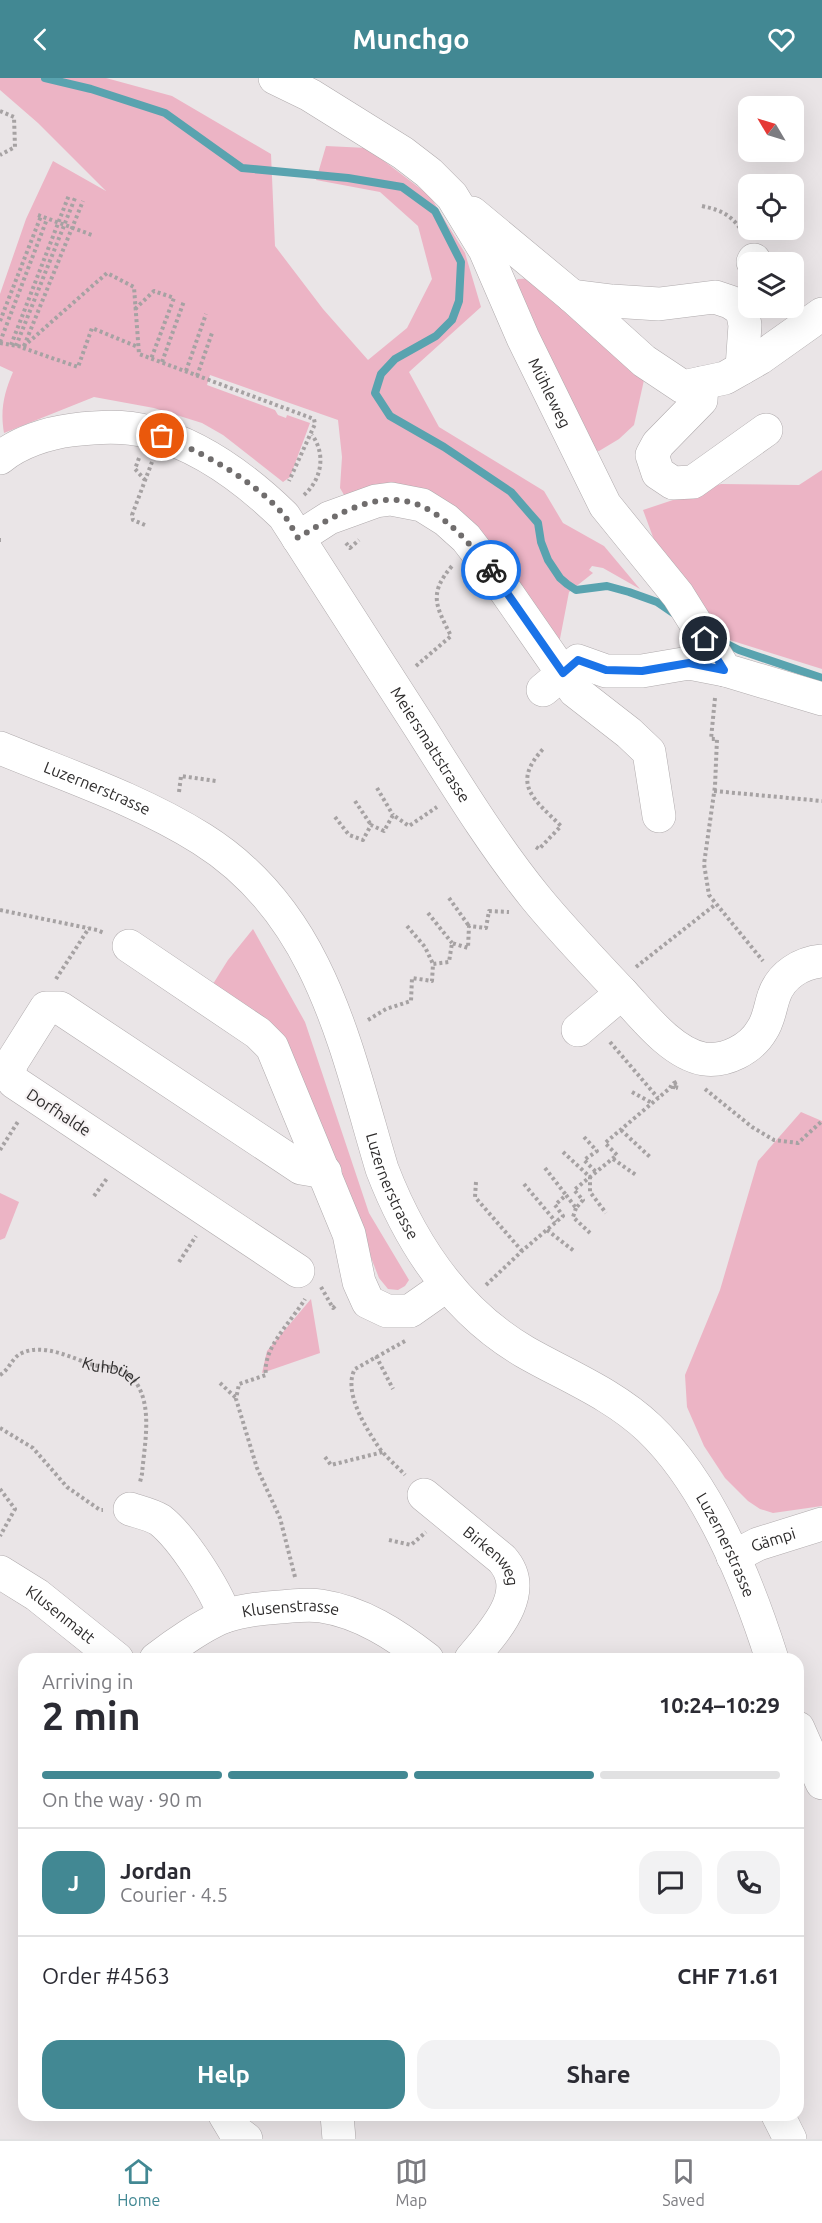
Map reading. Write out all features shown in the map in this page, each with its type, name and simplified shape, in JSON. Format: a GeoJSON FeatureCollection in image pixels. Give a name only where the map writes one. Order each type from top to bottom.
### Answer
{"type":"FeatureCollection","features":[{"type":"Feature","properties":{"kind":"street","name":"Mühleweg"},"geometry":{"type":"LineString","coordinates":[[276,78],[310,95],[403,153],[429,173],[452,196],[485,250],[523,338],[605,505],[678,595],[719,664]]}},
{"type":"Feature","properties":{"kind":"street"},"geometry":{"type":"LineString","coordinates":[[452,196],[572,296],[644,361],[683,387],[725,378],[760,358],[822,314]]}},
{"type":"Feature","properties":{"kind":"street"},"geometry":{"type":"LineString","coordinates":[[572,296],[659,304],[716,297],[729,302],[738,292]]}},
{"type":"Feature","properties":{"kind":"street"},"geometry":{"type":"LineString","coordinates":[[742,368],[746,318]]}},
{"type":"Feature","properties":{"kind":"street"},"geometry":{"type":"LineString","coordinates":[[702,383],[701,400],[658,444],[652,455],[658,473],[673,483],[693,482],[766,430]]}},
{"type":"Feature","properties":{"kind":"street","name":"Meiersmattstrasse"},"geometry":{"type":"LineString","coordinates":[[0,458],[6,453],[52,433],[102,426],[149,431],[199,452],[283,501],[284,516],[508,862],[536,898],[626,982],[650,1024],[677,1047],[704,1059],[736,1054],[762,1031],[775,994],[782,982],[797,967],[822,961]]}},
{"type":"Feature","properties":{"kind":"street"},"geometry":{"type":"LineString","coordinates":[[298,538],[329,518],[376,501],[391,500],[422,505],[447,520],[466,538],[496,577],[553,682],[575,691],[629,733],[649,752],[659,816]]}},
{"type":"Feature","properties":{"kind":"street"},"geometry":{"type":"LineString","coordinates":[[553,682],[578,660],[606,670],[642,671],[689,663],[719,664],[822,699]]}},
{"type":"Feature","properties":{"kind":"street","name":"Luzernerstrasse"},"geometry":{"type":"LineString","coordinates":[[0,748],[147,809],[175,823],[227,857],[277,907],[297,934],[324,985],[337,1018],[391,1192],[411,1233],[447,1286],[466,1306],[523,1351],[595,1390],[626,1409],[649,1428],[690,1479],[733,1557],[770,1653]]}},
{"type":"Feature","properties":{"kind":"street"},"geometry":{"type":"LineString","coordinates":[[129,946],[258,1033],[272,1047],[349,1234],[359,1282],[368,1302],[387,1311],[410,1311],[447,1286]]}},
{"type":"Feature","properties":{"kind":"street"},"geometry":{"type":"LineString","coordinates":[[591,1032],[626,982]]}},
{"type":"Feature","properties":{"kind":"street"},"geometry":{"type":"LineString","coordinates":[[46,1008],[60,1008],[301,1168],[325,1172]]}},
{"type":"Feature","properties":{"kind":"street","name":"Dorfhalde"},"geometry":{"type":"LineString","coordinates":[[46,1008],[12,1062],[9,1072],[14,1082],[298,1271]]}},
{"type":"Feature","properties":{"kind":"street","name":"Birkenweg"},"geometry":{"type":"LineString","coordinates":[[434,1502],[502,1559],[510,1568],[514,1579],[512,1597],[505,1614],[476,1653]]}},
{"type":"Feature","properties":{"kind":"street"},"geometry":{"type":"LineString","coordinates":[[130,1509],[159,1520],[182,1542],[220,1601],[225,1616]]}},
{"type":"Feature","properties":{"kind":"street","name":"Gämpi"},"geometry":{"type":"LineString","coordinates":[[733,1557],[758,1544],[820,1530]]}},
{"type":"Feature","properties":{"kind":"street","name":"Klusenmatt"},"geometry":{"type":"LineString","coordinates":[[0,1572],[37,1595],[110,1653]]}},
{"type":"Feature","properties":{"kind":"street","name":"Klusenstrasse"},"geometry":{"type":"LineString","coordinates":[[164,1653],[225,1616],[266,1608],[320,1606],[346,1612],[370,1622],[419,1653]]}},
{"type":"Feature","properties":{"kind":"street"},"geometry":{"type":"LineString","coordinates":[[804,1742],[822,1783]]}},
{"type":"Feature","properties":{"kind":"street"},"geometry":{"type":"LineString","coordinates":[[229,2121],[234,2130],[246,2139]]}},
{"type":"Feature","properties":{"kind":"street"},"geometry":{"type":"LineString","coordinates":[[338,2121],[339,2139]]}},
{"type":"Feature","properties":{"kind":"street"},"geometry":{"type":"LineString","coordinates":[[781,2121],[790,2139]]}},
{"type":"Feature","properties":{"kind":"path"},"geometry":{"type":"LineString","coordinates":[[0,111],[14,117],[15,147],[0,155]]}},
{"type":"Feature","properties":{"kind":"path"},"geometry":{"type":"LineString","coordinates":[[14,346],[69,195]]}},
{"type":"Feature","properties":{"kind":"path"},"geometry":{"type":"LineString","coordinates":[[14,346],[75,198]]}},
{"type":"Feature","properties":{"kind":"path"},"geometry":{"type":"LineString","coordinates":[[23,347],[83,201]]}},
{"type":"Feature","properties":{"kind":"path"},"geometry":{"type":"LineString","coordinates":[[702,206],[722,210],[736,222],[749,241],[749,252]]}},
{"type":"Feature","properties":{"kind":"path"},"geometry":{"type":"LineString","coordinates":[[0,321],[39,216],[92,235]]}},
{"type":"Feature","properties":{"kind":"path"},"geometry":{"type":"LineString","coordinates":[[47,219],[0,343],[23,347],[78,367],[92,328],[138,347]]}},
{"type":"Feature","properties":{"kind":"path"},"geometry":{"type":"LineString","coordinates":[[23,347],[107,273],[134,288],[139,354],[314,419],[315,424],[283,501]]}},
{"type":"Feature","properties":{"kind":"path"},"geometry":{"type":"LineString","coordinates":[[135,309],[154,291],[174,298],[151,359]]}},
{"type":"Feature","properties":{"kind":"path"},"geometry":{"type":"LineString","coordinates":[[162,363],[183,301]]}},
{"type":"Feature","properties":{"kind":"path"},"geometry":{"type":"LineString","coordinates":[[186,371],[206,314]]}},
{"type":"Feature","properties":{"kind":"path"},"geometry":{"type":"LineString","coordinates":[[197,376],[212,333]]}},
{"type":"Feature","properties":{"kind":"path"},"geometry":{"type":"LineString","coordinates":[[283,501],[310,489],[315,482],[321,452],[311,434]]}},
{"type":"Feature","properties":{"kind":"path"},"geometry":{"type":"LineString","coordinates":[[142,447],[135,469],[145,480]]}},
{"type":"Feature","properties":{"kind":"path"},"geometry":{"type":"LineString","coordinates":[[145,525],[133,520],[132,515],[152,462]]}},
{"type":"Feature","properties":{"kind":"path"},"geometry":{"type":"LineString","coordinates":[[415,667],[451,636],[438,611],[435,596],[445,575],[458,560],[450,549],[466,538]]}},
{"type":"Feature","properties":{"kind":"path"},"geometry":{"type":"LineString","coordinates":[[719,664],[711,739],[717,739],[714,790],[704,864],[710,895],[769,969]]}},
{"type":"Feature","properties":{"kind":"path"},"geometry":{"type":"LineString","coordinates":[[528,851],[533,846],[539,849],[561,826],[531,796],[526,779],[534,758],[544,748]]}},
{"type":"Feature","properties":{"kind":"path"},"geometry":{"type":"LineString","coordinates":[[178,795],[181,776],[216,781]]}},
{"type":"Feature","properties":{"kind":"path"},"geometry":{"type":"LineString","coordinates":[[377,788],[393,815],[409,826],[422,817]]}},
{"type":"Feature","properties":{"kind":"path"},"geometry":{"type":"LineString","coordinates":[[714,790],[822,801]]}},
{"type":"Feature","properties":{"kind":"path"},"geometry":{"type":"LineString","coordinates":[[355,801],[371,825],[384,831],[393,815]]}},
{"type":"Feature","properties":{"kind":"path"},"geometry":{"type":"LineString","coordinates":[[335,817],[349,835],[363,840],[371,825]]}},
{"type":"Feature","properties":{"kind":"path"},"geometry":{"type":"LineString","coordinates":[[428,913],[452,943],[468,948],[469,926],[449,898]]}},
{"type":"Feature","properties":{"kind":"path"},"geometry":{"type":"LineString","coordinates":[[626,982],[663,944],[716,904]]}},
{"type":"Feature","properties":{"kind":"path"},"geometry":{"type":"LineString","coordinates":[[0,910],[97,930],[129,946]]}},
{"type":"Feature","properties":{"kind":"path"},"geometry":{"type":"LineString","coordinates":[[469,926],[486,928],[489,911],[497,912]]}},
{"type":"Feature","properties":{"kind":"path"},"geometry":{"type":"LineString","coordinates":[[366,1021],[386,1009],[411,1002],[412,978],[432,981],[432,964],[424,947],[407,926]]}},
{"type":"Feature","properties":{"kind":"path"},"geometry":{"type":"LineString","coordinates":[[46,1008],[50,988],[89,928]]}},
{"type":"Feature","properties":{"kind":"path"},"geometry":{"type":"LineString","coordinates":[[432,964],[449,962],[452,943]]}},
{"type":"Feature","properties":{"kind":"path"},"geometry":{"type":"LineString","coordinates":[[591,1032],[658,1098]]}},
{"type":"Feature","properties":{"kind":"path"},"geometry":{"type":"LineString","coordinates":[[590,1233],[573,1217],[576,1208],[583,1200],[574,1190],[617,1155],[605,1143],[678,1081]]}},
{"type":"Feature","properties":{"kind":"path"},"geometry":{"type":"LineString","coordinates":[[699,1083],[752,1127],[774,1140],[798,1143],[822,1121]]}},
{"type":"Feature","properties":{"kind":"path"},"geometry":{"type":"LineString","coordinates":[[632,1092],[652,1103]]}},
{"type":"Feature","properties":{"kind":"path"},"geometry":{"type":"LineString","coordinates":[[621,1130],[650,1157]]}},
{"type":"Feature","properties":{"kind":"path"},"geometry":{"type":"LineString","coordinates":[[584,1137],[597,1151],[584,1160],[596,1172]]}},
{"type":"Feature","properties":{"kind":"path"},"geometry":{"type":"LineString","coordinates":[[563,1152],[590,1177],[590,1192],[606,1213]]}},
{"type":"Feature","properties":{"kind":"path"},"geometry":{"type":"LineString","coordinates":[[613,1159],[636,1175]]}},
{"type":"Feature","properties":{"kind":"path"},"geometry":{"type":"LineString","coordinates":[[545,1168],[576,1208]]}},
{"type":"Feature","properties":{"kind":"path"},"geometry":{"type":"LineString","coordinates":[[476,1182],[475,1197],[522,1251]]}},
{"type":"Feature","properties":{"kind":"path"},"geometry":{"type":"LineString","coordinates":[[524,1184],[556,1222]]}},
{"type":"Feature","properties":{"kind":"path"},"geometry":{"type":"LineString","coordinates":[[478,1293],[563,1216],[555,1206],[566,1195]]}},
{"type":"Feature","properties":{"kind":"path"},"geometry":{"type":"LineString","coordinates":[[547,1230],[574,1251]]}},
{"type":"Feature","properties":{"kind":"path"},"geometry":{"type":"LineString","coordinates":[[296,1580],[280,1518],[256,1468],[236,1399],[239,1383],[266,1375],[265,1368],[271,1349],[305,1299],[306,1287],[298,1271]]}},
{"type":"Feature","properties":{"kind":"path"},"geometry":{"type":"LineString","coordinates":[[331,1305],[333,1308],[337,1303]]}},
{"type":"Feature","properties":{"kind":"path"},"geometry":{"type":"LineString","coordinates":[[389,1540],[411,1545],[427,1531],[434,1502],[376,1445],[351,1395],[352,1375],[355,1369],[408,1339],[410,1311]]}},
{"type":"Feature","properties":{"kind":"path","name":"Kuhbüel"},"geometry":{"type":"LineString","coordinates":[[0,1375],[9,1370],[14,1359],[23,1352],[52,1350],[95,1366],[120,1369],[135,1379],[142,1393],[145,1407],[145,1428],[142,1474],[130,1509]]}},
{"type":"Feature","properties":{"kind":"path"},"geometry":{"type":"LineString","coordinates":[[376,1356],[393,1389]]}},
{"type":"Feature","properties":{"kind":"path"},"geometry":{"type":"LineString","coordinates":[[220,1383],[236,1399]]}},
{"type":"Feature","properties":{"kind":"path"},"geometry":{"type":"LineString","coordinates":[[0,1428],[33,1448],[67,1487],[100,1510],[130,1509]]}},
{"type":"Feature","properties":{"kind":"path"},"geometry":{"type":"LineString","coordinates":[[325,1457],[331,1464],[383,1452]]}},
{"type":"Feature","properties":{"kind":"path"},"geometry":{"type":"LineString","coordinates":[[0,1489],[15,1509],[0,1536]]}},
{"type":"Feature","properties":{"kind":"shaded area"},"geometry":{"type":"Polygon","coordinates":[[[0,78],[106,78],[172,96],[271,154],[275,246],[323,309],[368,360],[407,328],[432,279],[418,226],[380,192],[316,180],[326,146],[367,148],[430,196],[465,253],[481,307],[409,372],[439,427],[544,491],[563,523],[604,546],[640,589],[603,568],[592,566],[589,570],[593,573],[569,592],[558,649],[473,529],[347,500],[340,488],[342,457],[338,420],[210,375],[207,385],[275,410],[278,415],[286,418],[287,415],[310,423],[290,477],[283,482],[223,435],[202,423],[154,408],[94,397],[4,433],[2,417],[4,402],[13,372],[0,366],[0,294],[26,219],[53,161],[106,191],[38,123],[0,90],[0,78]]]}},
{"type":"Feature","properties":{"kind":"shaded area"},"geometry":{"type":"Polygon","coordinates":[[[536,278],[646,371],[634,425],[619,439],[599,451],[586,450],[511,284],[518,279],[536,278]]]}},
{"type":"Feature","properties":{"kind":"shaded area"},"geometry":{"type":"Polygon","coordinates":[[[822,470],[822,669],[720,637],[663,564],[643,510],[721,484],[799,485],[822,470]]]}},
{"type":"Feature","properties":{"kind":"shaded area"},"geometry":{"type":"Polygon","coordinates":[[[253,929],[305,1022],[369,1213],[409,1280],[398,1290],[388,1289],[379,1278],[335,1166],[213,984],[228,960],[253,929]]]}},
{"type":"Feature","properties":{"kind":"shaded area"},"geometry":{"type":"Polygon","coordinates":[[[801,1112],[822,1121],[822,1506],[773,1513],[760,1509],[748,1501],[725,1478],[704,1446],[687,1407],[685,1375],[720,1290],[758,1161],[801,1112]]]}},
{"type":"Feature","properties":{"kind":"shaded area"},"geometry":{"type":"Polygon","coordinates":[[[0,1193],[19,1202],[5,1238],[0,1240],[0,1193]]]}},
{"type":"Feature","properties":{"kind":"shaded area"},"geometry":{"type":"Polygon","coordinates":[[[311,1299],[320,1353],[262,1373],[267,1351],[311,1299]]]}},
{"type":"Feature","properties":{"kind":"waterway"},"geometry":{"type":"LineString","coordinates":[[45,78],[91,89],[165,113],[242,168],[348,178],[402,187],[435,211],[461,262],[459,301],[452,320],[436,336],[395,359],[381,374],[375,393],[390,416],[444,447],[511,492],[538,523],[541,542],[548,560],[567,584],[576,590],[607,586],[629,592],[657,602],[676,615]]}},
{"type":"Feature","properties":{"kind":"waterway"},"geometry":{"type":"LineString","coordinates":[[719,640],[739,650],[822,678]]}},
{"type":"Feature","properties":{"kind":"way so far"},"geometry":{"type":"LineString","coordinates":[[162,436],[199,452],[269,500],[284,516],[298,538],[329,518],[376,501],[409,501],[422,505],[447,520],[466,538],[491,570]]}},
{"type":"Feature","properties":{"kind":"route"},"geometry":{"type":"LineString","coordinates":[[491,570],[563,673],[578,660],[606,670],[642,671],[689,663],[724,670],[705,639]]}}]}
